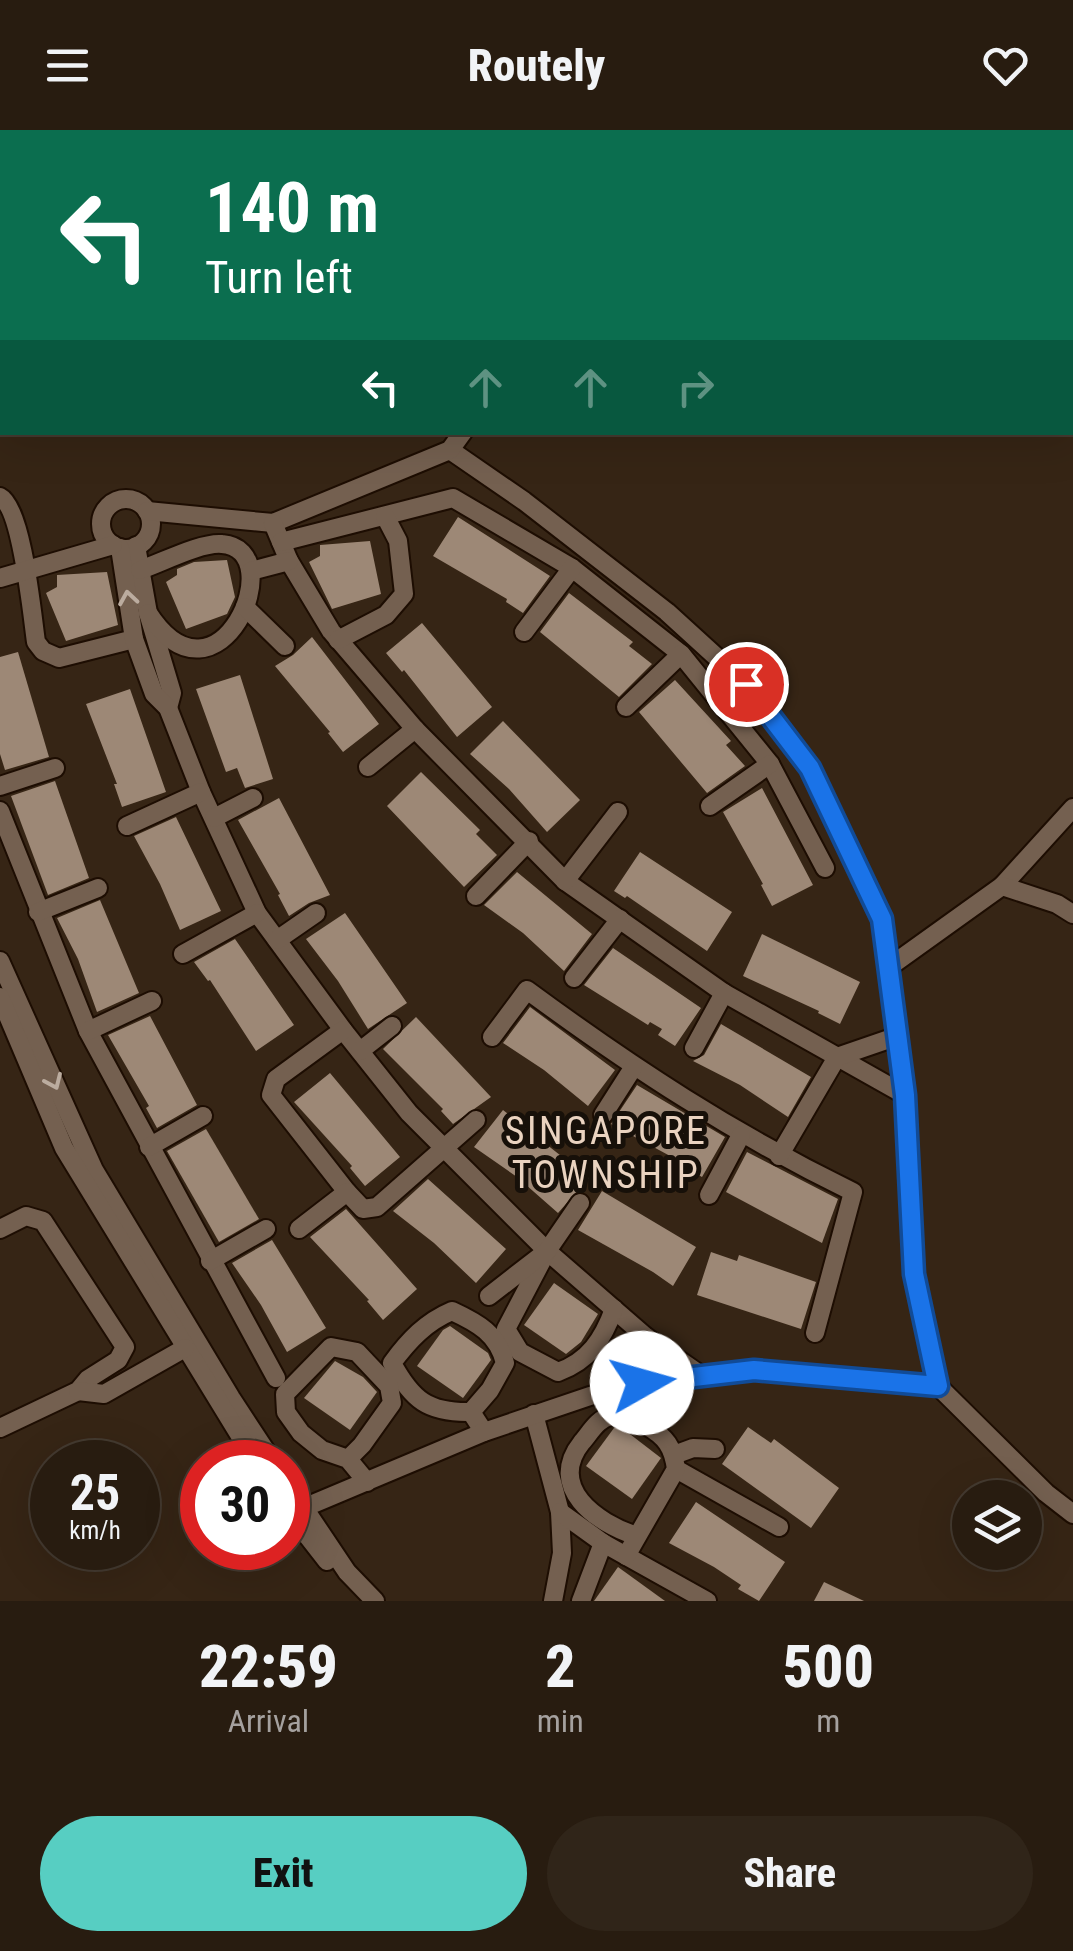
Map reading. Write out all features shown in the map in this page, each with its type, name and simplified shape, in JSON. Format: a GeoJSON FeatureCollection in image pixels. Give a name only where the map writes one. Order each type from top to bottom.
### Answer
{"type":"FeatureCollection","features":[{"type":"Feature","properties":{"kind":"street"},"geometry":{"type":"LineString","coordinates":[[168,708],[172,693],[148,613],[140,570],[123,547],[102,532],[105,508],[127,498],[148,511],[274,523],[451,441],[667,612],[746,684],[810,768],[882,919],[905,1095],[914,1274],[938,1386],[1046,1493],[1073,1514]]}},
{"type":"Feature","properties":{"kind":"street"},"geometry":{"type":"LineString","coordinates":[[0,497],[11,506],[26,569],[36,642],[59,658],[134,639]]}},
{"type":"Feature","properties":{"kind":"street"},"geometry":{"type":"LineString","coordinates":[[282,542],[453,498],[572,568],[681,654],[770,764],[825,868]]}},
{"type":"Feature","properties":{"kind":"street"},"geometry":{"type":"LineString","coordinates":[[0,578],[123,547],[148,535],[148,511]]}},
{"type":"Feature","properties":{"kind":"street"},"geometry":{"type":"LineString","coordinates":[[338,640],[386,615],[404,594],[398,540],[385,516]]}},
{"type":"Feature","properties":{"kind":"street"},"geometry":{"type":"LineString","coordinates":[[274,523],[311,602],[338,640],[416,729],[566,881],[724,992],[905,1095]]}},
{"type":"Feature","properties":{"kind":"street"},"geometry":{"type":"LineString","coordinates":[[140,570],[212,544],[224,544],[239,550],[250,571],[252,590],[244,608],[228,634],[211,646],[192,649],[171,642],[148,613]]}},
{"type":"Feature","properties":{"kind":"street"},"geometry":{"type":"LineString","coordinates":[[123,547],[134,639],[154,694],[168,708],[257,913],[342,1030],[409,1113],[547,1251],[646,1337],[702,1376]]}},
{"type":"Feature","properties":{"kind":"street"},"geometry":{"type":"LineString","coordinates":[[250,571],[289,561]]}},
{"type":"Feature","properties":{"kind":"street"},"geometry":{"type":"LineString","coordinates":[[524,632],[572,568]]}},
{"type":"Feature","properties":{"kind":"street"},"geometry":{"type":"LineString","coordinates":[[244,608],[285,646]]}},
{"type":"Feature","properties":{"kind":"street"},"geometry":{"type":"LineString","coordinates":[[626,707],[681,654]]}},
{"type":"Feature","properties":{"kind":"street"},"geometry":{"type":"LineString","coordinates":[[368,767],[416,729]]}},
{"type":"Feature","properties":{"kind":"street"},"geometry":{"type":"LineString","coordinates":[[710,806],[770,764]]}},
{"type":"Feature","properties":{"kind":"street"},"geometry":{"type":"LineString","coordinates":[[0,786],[55,768]]}},
{"type":"Feature","properties":{"kind":"street"},"geometry":{"type":"LineString","coordinates":[[127,826],[202,792]]}},
{"type":"Feature","properties":{"kind":"street"},"geometry":{"type":"LineString","coordinates":[[214,818],[252,798]]}},
{"type":"Feature","properties":{"kind":"street"},"geometry":{"type":"LineString","coordinates":[[889,967],[1002,886],[1073,808]]}},
{"type":"Feature","properties":{"kind":"street"},"geometry":{"type":"LineString","coordinates":[[0,812],[88,1031],[276,1378]]}},
{"type":"Feature","properties":{"kind":"street"},"geometry":{"type":"LineString","coordinates":[[566,881],[618,812]]}},
{"type":"Feature","properties":{"kind":"street"},"geometry":{"type":"LineString","coordinates":[[476,896],[529,841]]}},
{"type":"Feature","properties":{"kind":"street"},"geometry":{"type":"LineString","coordinates":[[1002,886],[1057,904],[1073,914]]}},
{"type":"Feature","properties":{"kind":"street"},"geometry":{"type":"LineString","coordinates":[[38,912],[98,888]]}},
{"type":"Feature","properties":{"kind":"street"},"geometry":{"type":"LineString","coordinates":[[183,954],[257,913]]}},
{"type":"Feature","properties":{"kind":"street"},"geometry":{"type":"LineString","coordinates":[[277,940],[316,913]]}},
{"type":"Feature","properties":{"kind":"street"},"geometry":{"type":"LineString","coordinates":[[574,978],[620,919]]}},
{"type":"Feature","properties":{"kind":"street"},"geometry":{"type":"LineString","coordinates":[[0,961],[94,1170],[259,1440]]}},
{"type":"Feature","properties":{"kind":"street"},"geometry":{"type":"LineString","coordinates":[[492,1037],[527,990],[633,1068],[741,1135],[853,1192],[814,1333]]}},
{"type":"Feature","properties":{"kind":"street"},"geometry":{"type":"LineString","coordinates":[[694,1048],[724,992]]}},
{"type":"Feature","properties":{"kind":"street"},"geometry":{"type":"LineString","coordinates":[[0,997],[64,1148],[242,1440]]}},
{"type":"Feature","properties":{"kind":"street"},"geometry":{"type":"LineString","coordinates":[[88,1031],[152,1002]]}},
{"type":"Feature","properties":{"kind":"street"},"geometry":{"type":"LineString","coordinates":[[360,1051],[392,1026]]}},
{"type":"Feature","properties":{"kind":"street"},"geometry":{"type":"LineString","coordinates":[[342,1030],[276,1079],[272,1095],[363,1209],[370,1210],[476,1120]]}},
{"type":"Feature","properties":{"kind":"street"},"geometry":{"type":"LineString","coordinates":[[778,1156],[837,1058],[898,1036]]}},
{"type":"Feature","properties":{"kind":"street"},"geometry":{"type":"LineString","coordinates":[[603,1115],[633,1068]]}},
{"type":"Feature","properties":{"kind":"street"},"geometry":{"type":"LineString","coordinates":[[149,1148],[202,1116]]}},
{"type":"Feature","properties":{"kind":"street"},"geometry":{"type":"LineString","coordinates":[[708,1195],[741,1135]]}},
{"type":"Feature","properties":{"kind":"street"},"geometry":{"type":"LineString","coordinates":[[299,1230],[348,1192]]}},
{"type":"Feature","properties":{"kind":"street"},"geometry":{"type":"LineString","coordinates":[[580,1202],[547,1251],[506,1329],[520,1352],[558,1372],[580,1364],[606,1331],[614,1309]]}},
{"type":"Feature","properties":{"kind":"street"},"geometry":{"type":"LineString","coordinates":[[0,1229],[26,1216],[43,1221],[125,1347],[122,1355],[78,1391],[0,1428]]}},
{"type":"Feature","properties":{"kind":"street"},"geometry":{"type":"LineString","coordinates":[[210,1262],[266,1229]]}},
{"type":"Feature","properties":{"kind":"street"},"geometry":{"type":"LineString","coordinates":[[489,1296],[547,1251]]}},
{"type":"Feature","properties":{"kind":"street"},"geometry":{"type":"LineString","coordinates":[[452,1311],[480,1324],[501,1346],[505,1363],[490,1390],[471,1412],[441,1412],[422,1402],[405,1386],[392,1362],[419,1331],[452,1311]]}},
{"type":"Feature","properties":{"kind":"street"},"geometry":{"type":"LineString","coordinates":[[642,1383],[646,1337]]}},
{"type":"Feature","properties":{"kind":"street"},"geometry":{"type":"LineString","coordinates":[[348,1459],[392,1404],[390,1386],[358,1352],[332,1346],[285,1394],[286,1412],[301,1433],[322,1450],[348,1459],[367,1482]]}},
{"type":"Feature","properties":{"kind":"street"},"geometry":{"type":"LineString","coordinates":[[78,1391],[104,1394],[184,1348]]}},
{"type":"Feature","properties":{"kind":"street"},"geometry":{"type":"LineString","coordinates":[[310,1504],[484,1432],[642,1383],[754,1370],[938,1386]]}},
{"type":"Feature","properties":{"kind":"street"},"geometry":{"type":"LineString","coordinates":[[471,1412],[484,1432]]}},
{"type":"Feature","properties":{"kind":"street"},"geometry":{"type":"LineString","coordinates":[[534,1414],[560,1512],[562,1553],[553,1601]]}},
{"type":"Feature","properties":{"kind":"street"},"geometry":{"type":"LineString","coordinates":[[637,1536],[588,1508],[573,1492],[568,1472],[574,1452],[599,1422],[612,1415],[634,1418],[665,1437],[675,1462],[779,1527]]}},
{"type":"Feature","properties":{"kind":"street"},"geometry":{"type":"LineString","coordinates":[[626,1556],[675,1462],[693,1448],[714,1449]]}},
{"type":"Feature","properties":{"kind":"street"},"geometry":{"type":"LineString","coordinates":[[560,1512],[680,1594],[707,1601]]}},
{"type":"Feature","properties":{"kind":"street"},"geometry":{"type":"LineString","coordinates":[[310,1530],[375,1601]]}},
{"type":"Feature","properties":{"kind":"street"},"geometry":{"type":"LineString","coordinates":[[310,1534],[358,1601]]}},
{"type":"Feature","properties":{"kind":"street"},"geometry":{"type":"LineString","coordinates":[[582,1601],[603,1543]]}},
{"type":"Feature","properties":{"kind":"building"},"geometry":{"type":"Polygon","coordinates":[[[458,517],[550,576],[523,613],[507,599],[433,556],[458,517]]]}},
{"type":"Feature","properties":{"kind":"building"},"geometry":{"type":"Polygon","coordinates":[[[370,541],[381,594],[332,609],[309,562],[320,556],[320,545],[370,541]]]}},
{"type":"Feature","properties":{"kind":"building"},"geometry":{"type":"Polygon","coordinates":[[[227,560],[235,597],[227,614],[186,629],[166,582],[177,575],[177,569],[194,562],[227,560]]]}},
{"type":"Feature","properties":{"kind":"building"},"geometry":{"type":"Polygon","coordinates":[[[107,572],[118,625],[66,641],[46,593],[57,587],[57,575],[107,572]]]}},
{"type":"Feature","properties":{"kind":"building"},"geometry":{"type":"Polygon","coordinates":[[[569,593],[633,642],[629,646],[652,664],[619,697],[540,632],[569,593]]]}},
{"type":"Feature","properties":{"kind":"building"},"geometry":{"type":"Polygon","coordinates":[[[422,623],[492,707],[457,737],[386,653],[422,623]]]}},
{"type":"Feature","properties":{"kind":"building"},"geometry":{"type":"Polygon","coordinates":[[[312,637],[379,724],[343,752],[275,666],[312,637]]]}},
{"type":"Feature","properties":{"kind":"building"},"geometry":{"type":"Polygon","coordinates":[[[18,652],[49,757],[5,770],[0,754],[0,657],[18,652]]]}},
{"type":"Feature","properties":{"kind":"building"},"geometry":{"type":"Polygon","coordinates":[[[240,675],[273,779],[245,788],[237,768],[226,772],[196,689],[240,675]]]}},
{"type":"Feature","properties":{"kind":"building"},"geometry":{"type":"Polygon","coordinates":[[[675,680],[731,741],[726,745],[745,766],[707,793],[639,712],[675,680]]]}},
{"type":"Feature","properties":{"kind":"building"},"geometry":{"type":"Polygon","coordinates":[[[130,689],[166,792],[122,807],[86,704],[130,689]]]}},
{"type":"Feature","properties":{"kind":"building"},"geometry":{"type":"Polygon","coordinates":[[[503,721],[580,800],[547,832],[509,789],[470,754],[503,721]]]}},
{"type":"Feature","properties":{"kind":"building"},"geometry":{"type":"Polygon","coordinates":[[[421,772],[480,830],[476,834],[497,855],[464,887],[387,806],[421,772]]]}},
{"type":"Feature","properties":{"kind":"building"},"geometry":{"type":"Polygon","coordinates":[[[55,781],[89,878],[48,895],[11,796],[55,781]]]}},
{"type":"Feature","properties":{"kind":"building"},"geometry":{"type":"Polygon","coordinates":[[[762,788],[813,885],[772,906],[723,812],[762,788]]]}},
{"type":"Feature","properties":{"kind":"building"},"geometry":{"type":"Polygon","coordinates":[[[279,798],[330,895],[289,916],[238,820],[279,798]]]}},
{"type":"Feature","properties":{"kind":"building"},"geometry":{"type":"Polygon","coordinates":[[[176,817],[221,911],[180,930],[134,836],[176,817]]]}},
{"type":"Feature","properties":{"kind":"building"},"geometry":{"type":"Polygon","coordinates":[[[640,852],[732,912],[707,951],[614,891],[640,852]]]}},
{"type":"Feature","properties":{"kind":"building"},"geometry":{"type":"Polygon","coordinates":[[[517,872],[592,934],[564,971],[523,933],[484,905],[517,872]]]}},
{"type":"Feature","properties":{"kind":"building"},"geometry":{"type":"Polygon","coordinates":[[[100,900],[139,993],[97,1012],[78,959],[57,918],[100,900]]]}},
{"type":"Feature","properties":{"kind":"building"},"geometry":{"type":"Polygon","coordinates":[[[345,913],[407,1003],[368,1029],[306,939],[345,913]]]}},
{"type":"Feature","properties":{"kind":"building"},"geometry":{"type":"Polygon","coordinates":[[[762,934],[860,982],[840,1024],[743,976],[762,934]]]}},
{"type":"Feature","properties":{"kind":"building"},"geometry":{"type":"Polygon","coordinates":[[[235,939],[294,1025],[256,1051],[194,962],[235,939]]]}},
{"type":"Feature","properties":{"kind":"building"},"geometry":{"type":"Polygon","coordinates":[[[613,948],[701,1008],[675,1046],[658,1035],[662,1029],[650,1022],[648,1025],[584,985],[613,948]]]}},
{"type":"Feature","properties":{"kind":"building"},"geometry":{"type":"Polygon","coordinates":[[[530,1007],[615,1070],[588,1106],[503,1043],[530,1007]]]}},
{"type":"Feature","properties":{"kind":"building"},"geometry":{"type":"Polygon","coordinates":[[[150,1016],[197,1105],[157,1128],[146,1108],[149,1106],[108,1035],[150,1016]]]}},
{"type":"Feature","properties":{"kind":"building"},"geometry":{"type":"Polygon","coordinates":[[[416,1017],[491,1097],[453,1124],[383,1049],[416,1017]]]}},
{"type":"Feature","properties":{"kind":"building"},"geometry":{"type":"Polygon","coordinates":[[[721,1024],[811,1077],[788,1117],[740,1085],[693,1061],[704,1055],[721,1024]]]}},
{"type":"Feature","properties":{"kind":"building"},"geometry":{"type":"Polygon","coordinates":[[[330,1073],[400,1157],[365,1186],[294,1102],[330,1073]]]}},
{"type":"Feature","properties":{"kind":"building"},"geometry":{"type":"Polygon","coordinates":[[[637,1085],[725,1137],[702,1177],[611,1124],[637,1085]]]}},
{"type":"Feature","properties":{"kind":"building"},"geometry":{"type":"Polygon","coordinates":[[[503,1110],[589,1178],[558,1213],[474,1147],[503,1110]]]}},
{"type":"Feature","properties":{"kind":"building"},"geometry":{"type":"Polygon","coordinates":[[[206,1129],[259,1219],[219,1242],[167,1151],[206,1129]]]}},
{"type":"Feature","properties":{"kind":"building"},"geometry":{"type":"Polygon","coordinates":[[[747,1152],[838,1199],[822,1243],[726,1192],[747,1152]]]}},
{"type":"Feature","properties":{"kind":"building"},"geometry":{"type":"Polygon","coordinates":[[[428,1179],[506,1249],[476,1283],[393,1211],[428,1179]]]}},
{"type":"Feature","properties":{"kind":"building"},"geometry":{"type":"Polygon","coordinates":[[[602,1191],[696,1247],[673,1286],[578,1230],[602,1191]]]}},
{"type":"Feature","properties":{"kind":"building"},"geometry":{"type":"Polygon","coordinates":[[[346,1209],[417,1289],[383,1320],[310,1237],[346,1209]]]}},
{"type":"Feature","properties":{"kind":"building"},"geometry":{"type":"Polygon","coordinates":[[[272,1240],[326,1328],[287,1352],[232,1263],[272,1240]]]}},
{"type":"Feature","properties":{"kind":"building"},"geometry":{"type":"Polygon","coordinates":[[[711,1252],[737,1261],[739,1255],[816,1282],[801,1329],[697,1295],[711,1252]]]}},
{"type":"Feature","properties":{"kind":"building"},"geometry":{"type":"Polygon","coordinates":[[[554,1283],[598,1314],[581,1342],[566,1354],[524,1325],[554,1283]]]}},
{"type":"Feature","properties":{"kind":"building"},"geometry":{"type":"Polygon","coordinates":[[[450,1326],[488,1353],[491,1360],[463,1398],[417,1366],[450,1326]]]}},
{"type":"Feature","properties":{"kind":"building"},"geometry":{"type":"Polygon","coordinates":[[[335,1361],[363,1377],[377,1392],[350,1430],[304,1398],[335,1361]]]}},
{"type":"Feature","properties":{"kind":"building"},"geometry":{"type":"Polygon","coordinates":[[[748,1427],[771,1443],[774,1439],[839,1488],[811,1528],[722,1464],[748,1427]]]}},
{"type":"Feature","properties":{"kind":"building"},"geometry":{"type":"Polygon","coordinates":[[[614,1428],[622,1428],[661,1458],[632,1499],[586,1466],[614,1428]]]}},
{"type":"Feature","properties":{"kind":"building"},"geometry":{"type":"Polygon","coordinates":[[[696,1502],[785,1562],[759,1601],[738,1589],[741,1585],[714,1567],[669,1543],[696,1502]]]}},
{"type":"Feature","properties":{"kind":"building"},"geometry":{"type":"Polygon","coordinates":[[[618,1567],[665,1601],[594,1601],[618,1567]]]}},
{"type":"Feature","properties":{"kind":"building"},"geometry":{"type":"Polygon","coordinates":[[[824,1582],[864,1601],[814,1601],[824,1582]]]}},
{"type":"Feature","properties":{"kind":"district","name":"SINGAPORE TOWNSHIP"},"geometry":{"type":"Point","coordinates":[606,1153]}},
{"type":"Feature","properties":{"kind":"route"},"geometry":{"type":"LineString","coordinates":[[642,1383],[754,1370],[938,1386],[914,1274],[905,1095],[882,919],[810,768],[746,684]]}}]}
